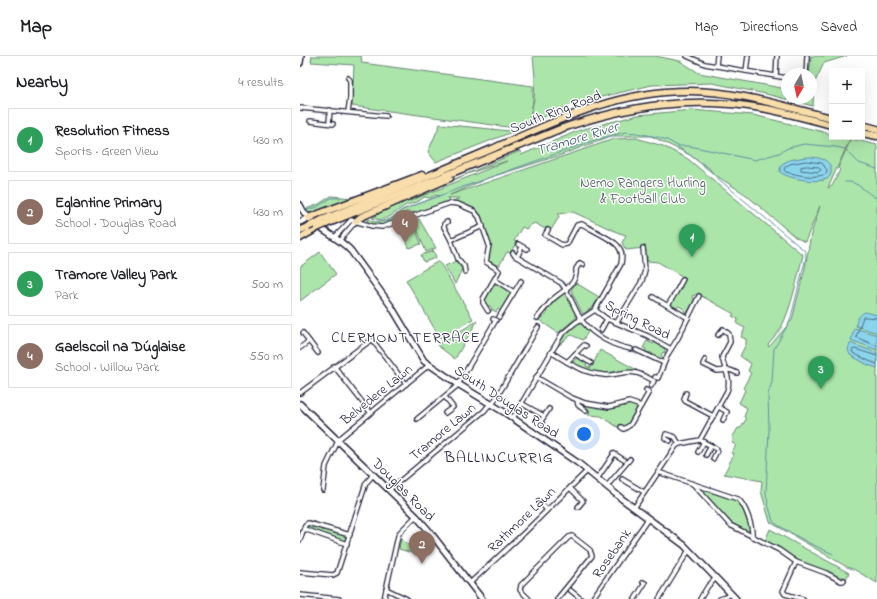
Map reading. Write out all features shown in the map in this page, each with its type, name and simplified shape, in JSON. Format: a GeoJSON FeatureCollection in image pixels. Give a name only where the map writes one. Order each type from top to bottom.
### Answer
{"type":"FeatureCollection","features":[{"type":"Feature","properties":{"kind":"highway","name":"South Ring Road"},"geometry":{"type":"LineString","coordinates":[[300,230],[313,229],[324,222],[565,118],[622,98],[665,92],[690,91],[728,94],[829,117]]}},
{"type":"Feature","properties":{"kind":"highway","name":"South Ring Road"},"geometry":{"type":"LineString","coordinates":[[324,222],[560,129],[589,119],[633,108],[671,103],[709,103],[749,106],[829,124]]}},
{"type":"Feature","properties":{"kind":"highway"},"geometry":{"type":"LineString","coordinates":[[865,126],[877,129]]}},
{"type":"Feature","properties":{"kind":"highway"},"geometry":{"type":"LineString","coordinates":[[865,134],[877,136]]}},
{"type":"Feature","properties":{"kind":"highway"},"geometry":{"type":"LineString","coordinates":[[308,218],[478,155]]}},
{"type":"Feature","properties":{"kind":"highway"},"geometry":{"type":"LineString","coordinates":[[356,221],[361,217],[452,177],[489,158]]}},
{"type":"Feature","properties":{"kind":"highway"},"geometry":{"type":"LineString","coordinates":[[300,237],[313,229]]}},
{"type":"Feature","properties":{"kind":"main road"},"geometry":{"type":"LineString","coordinates":[[300,63],[301,56]]}},
{"type":"Feature","properties":{"kind":"main road"},"geometry":{"type":"LineString","coordinates":[[300,205],[308,218],[300,222]]}},
{"type":"Feature","properties":{"kind":"main road","name":"South Douglas Road"},"geometry":{"type":"LineString","coordinates":[[308,218],[350,250],[391,306],[421,357],[429,365],[513,418],[531,432],[572,458],[648,519],[690,550],[736,599]]}},
{"type":"Feature","properties":{"kind":"main road","name":"Douglas Road"},"geometry":{"type":"LineString","coordinates":[[300,404],[302,409],[338,441],[416,516],[482,599]]}},
{"type":"Feature","properties":{"kind":"street"},"geometry":{"type":"LineString","coordinates":[[686,56],[705,64],[781,77]]}},
{"type":"Feature","properties":{"kind":"street"},"geometry":{"type":"LineString","coordinates":[[716,65],[717,56]]}},
{"type":"Feature","properties":{"kind":"street"},"geometry":{"type":"LineString","coordinates":[[746,71],[748,56]]}},
{"type":"Feature","properties":{"kind":"street"},"geometry":{"type":"LineString","coordinates":[[776,76],[778,56]]}},
{"type":"Feature","properties":{"kind":"street"},"geometry":{"type":"LineString","coordinates":[[807,68],[808,57]]}},
{"type":"Feature","properties":{"kind":"street"},"geometry":{"type":"LineString","coordinates":[[348,78],[350,80],[348,112]]}},
{"type":"Feature","properties":{"kind":"street"},"geometry":{"type":"LineString","coordinates":[[300,108],[386,116]]}},
{"type":"Feature","properties":{"kind":"street"},"geometry":{"type":"LineString","coordinates":[[310,121],[331,123],[330,110]]}},
{"type":"Feature","properties":{"kind":"street"},"geometry":{"type":"LineString","coordinates":[[334,238],[348,222],[352,220],[372,226],[382,227],[453,202],[467,208],[476,213],[483,226],[489,247],[486,259],[487,263],[498,269],[498,275],[483,299],[484,306],[488,311]]}},
{"type":"Feature","properties":{"kind":"street"},"geometry":{"type":"LineString","coordinates":[[340,242],[356,221]]}},
{"type":"Feature","properties":{"kind":"street"},"geometry":{"type":"LineString","coordinates":[[447,222],[445,223],[444,227],[451,240],[458,259],[464,266],[465,272]]}},
{"type":"Feature","properties":{"kind":"street"},"geometry":{"type":"LineString","coordinates":[[513,418],[564,331],[581,318],[595,310],[621,264],[622,257],[618,244],[582,224],[577,225],[567,244],[562,245],[545,235],[548,230]]}},
{"type":"Feature","properties":{"kind":"street"},"geometry":{"type":"LineString","coordinates":[[451,240],[483,226]]}},
{"type":"Feature","properties":{"kind":"street"},"geometry":{"type":"LineString","coordinates":[[518,244],[527,249]]}},
{"type":"Feature","properties":{"kind":"street"},"geometry":{"type":"LineString","coordinates":[[517,257],[522,247]]}},
{"type":"Feature","properties":{"kind":"street"},"geometry":{"type":"LineString","coordinates":[[617,322],[642,281],[645,270],[643,248]]}},
{"type":"Feature","properties":{"kind":"street"},"geometry":{"type":"LineString","coordinates":[[513,253],[517,257],[561,283],[566,289],[584,323],[598,336],[616,345],[631,349]]}},
{"type":"Feature","properties":{"kind":"street"},"geometry":{"type":"LineString","coordinates":[[537,318],[552,300],[573,282],[577,274],[576,269],[580,264],[583,265]]}},
{"type":"Feature","properties":{"kind":"street"},"geometry":{"type":"LineString","coordinates":[[668,305],[683,278]]}},
{"type":"Feature","properties":{"kind":"street"},"geometry":{"type":"LineString","coordinates":[[494,280],[514,292]]}},
{"type":"Feature","properties":{"kind":"street"},"geometry":{"type":"LineString","coordinates":[[499,317],[521,281]]}},
{"type":"Feature","properties":{"kind":"street"},"geometry":{"type":"LineString","coordinates":[[655,377],[658,378],[693,305],[699,296]]}},
{"type":"Feature","properties":{"kind":"street"},"geometry":{"type":"LineString","coordinates":[[653,297],[688,318]]}},
{"type":"Feature","properties":{"kind":"street","name":"Spring Road"},"geometry":{"type":"LineString","coordinates":[[595,310],[607,318],[648,336],[671,349]]}},
{"type":"Feature","properties":{"kind":"street"},"geometry":{"type":"LineString","coordinates":[[417,419],[426,414],[458,384],[496,320],[493,318]]}},
{"type":"Feature","properties":{"kind":"street"},"geometry":{"type":"LineString","coordinates":[[601,330],[607,318]]}},
{"type":"Feature","properties":{"kind":"street","name":"Tramore Lawn"},"geometry":{"type":"LineString","coordinates":[[389,490],[491,404],[538,327]]}},
{"type":"Feature","properties":{"kind":"street"},"geometry":{"type":"LineString","coordinates":[[698,452],[713,416],[729,386],[729,378],[722,357],[730,341],[729,334],[723,329],[718,336]]}},
{"type":"Feature","properties":{"kind":"street"},"geometry":{"type":"LineString","coordinates":[[303,333],[318,353]]}},
{"type":"Feature","properties":{"kind":"street"},"geometry":{"type":"LineString","coordinates":[[301,392],[369,340],[373,341],[406,384]]}},
{"type":"Feature","properties":{"kind":"street"},"geometry":{"type":"LineString","coordinates":[[300,348],[309,341]]}},
{"type":"Feature","properties":{"kind":"street"},"geometry":{"type":"LineString","coordinates":[[567,362],[584,345],[586,346]]}},
{"type":"Feature","properties":{"kind":"street"},"geometry":{"type":"LineString","coordinates":[[636,350],[643,351],[664,363]]}},
{"type":"Feature","properties":{"kind":"street"},"geometry":{"type":"LineString","coordinates":[[551,352],[583,371],[605,376],[628,372],[638,373],[654,381],[651,386]]}},
{"type":"Feature","properties":{"kind":"street"},"geometry":{"type":"LineString","coordinates":[[575,354],[591,363]]}},
{"type":"Feature","properties":{"kind":"street"},"geometry":{"type":"LineString","coordinates":[[706,360],[703,364],[713,369],[719,371],[730,370],[737,373]]}},
{"type":"Feature","properties":{"kind":"street","name":"Belvedere Lawn"},"geometry":{"type":"LineString","coordinates":[[338,441],[370,412],[429,365]]}},
{"type":"Feature","properties":{"kind":"street"},"geometry":{"type":"LineString","coordinates":[[334,366],[370,412]]}},
{"type":"Feature","properties":{"kind":"street"},"geometry":{"type":"LineString","coordinates":[[536,377],[577,400],[607,407],[628,402],[641,406]]}},
{"type":"Feature","properties":{"kind":"street"},"geometry":{"type":"LineString","coordinates":[[621,427],[624,429],[628,427],[649,392],[646,390]]}},
{"type":"Feature","properties":{"kind":"street"},"geometry":{"type":"LineString","coordinates":[[686,394],[684,399],[685,401],[713,416]]}},
{"type":"Feature","properties":{"kind":"street"},"geometry":{"type":"LineString","coordinates":[[445,397],[453,407],[445,414]]}},
{"type":"Feature","properties":{"kind":"street"},"geometry":{"type":"LineString","coordinates":[[577,400],[578,405],[586,411]]}},
{"type":"Feature","properties":{"kind":"street"},"geometry":{"type":"LineString","coordinates":[[521,403],[544,416]]}},
{"type":"Feature","properties":{"kind":"street"},"geometry":{"type":"LineString","coordinates":[[718,407],[727,412],[724,420]]}},
{"type":"Feature","properties":{"kind":"street"},"geometry":{"type":"LineString","coordinates":[[542,423],[541,421],[549,409]]}},
{"type":"Feature","properties":{"kind":"street"},"geometry":{"type":"LineString","coordinates":[[670,441],[665,438],[666,434],[674,437],[679,444]]}},
{"type":"Feature","properties":{"kind":"street"},"geometry":{"type":"LineString","coordinates":[[323,490],[326,466],[338,441]]}},
{"type":"Feature","properties":{"kind":"street"},"geometry":{"type":"LineString","coordinates":[[634,508],[668,457],[679,444],[702,441],[718,450],[714,459]]}},
{"type":"Feature","properties":{"kind":"street"},"geometry":{"type":"LineString","coordinates":[[706,455],[711,446]]}},
{"type":"Feature","properties":{"kind":"street"},"geometry":{"type":"LineString","coordinates":[[597,479],[613,453],[624,460]]}},
{"type":"Feature","properties":{"kind":"street"},"geometry":{"type":"LineString","coordinates":[[606,486],[630,459]]}},
{"type":"Feature","properties":{"kind":"street","name":"Rathmore Lawn"},"geometry":{"type":"LineString","coordinates":[[470,583],[587,470]]}},
{"type":"Feature","properties":{"kind":"street"},"geometry":{"type":"LineString","coordinates":[[658,472],[740,500],[743,504],[752,529],[752,537]]}},
{"type":"Feature","properties":{"kind":"street"},"geometry":{"type":"LineString","coordinates":[[300,572],[333,575],[337,573],[366,483],[373,475]]}},
{"type":"Feature","properties":{"kind":"street"},"geometry":{"type":"LineString","coordinates":[[622,479],[644,492]]}},
{"type":"Feature","properties":{"kind":"street"},"geometry":{"type":"LineString","coordinates":[[693,484],[730,525],[779,550],[796,562],[826,573],[841,581],[844,580]]}},
{"type":"Feature","properties":{"kind":"street"},"geometry":{"type":"LineString","coordinates":[[570,488],[583,501],[578,507]]}},
{"type":"Feature","properties":{"kind":"street"},"geometry":{"type":"LineString","coordinates":[[539,501],[547,510]]}},
{"type":"Feature","properties":{"kind":"street"},"geometry":{"type":"LineString","coordinates":[[384,599],[398,536],[416,516]]}},
{"type":"Feature","properties":{"kind":"street","name":"Rosebank"},"geometry":{"type":"LineString","coordinates":[[592,599],[648,519]]}},
{"type":"Feature","properties":{"kind":"street"},"geometry":{"type":"LineString","coordinates":[[300,540],[306,524],[309,523],[350,536]]}},
{"type":"Feature","properties":{"kind":"street"},"geometry":{"type":"LineString","coordinates":[[304,529],[347,544]]}},
{"type":"Feature","properties":{"kind":"street"},"geometry":{"type":"LineString","coordinates":[[529,599],[520,590],[521,585],[569,537],[572,536],[590,550],[592,556],[557,599]]}},
{"type":"Feature","properties":{"kind":"street"},"geometry":{"type":"LineString","coordinates":[[659,599],[690,550]]}},
{"type":"Feature","properties":{"kind":"street"},"geometry":{"type":"LineString","coordinates":[[796,562],[783,591],[785,594],[803,599]]}},
{"type":"Feature","properties":{"kind":"street"},"geometry":{"type":"LineString","coordinates":[[700,599],[708,586],[716,578]]}},
{"type":"Feature","properties":{"kind":"street"},"geometry":{"type":"LineString","coordinates":[[635,599],[645,583],[643,582]]}},
{"type":"Feature","properties":{"kind":"street"},"geometry":{"type":"LineString","coordinates":[[386,589],[407,599]]}},
{"type":"Feature","properties":{"kind":"street"},"geometry":{"type":"LineString","coordinates":[[570,590],[581,599]]}},
{"type":"Feature","properties":{"kind":"street"},"geometry":{"type":"LineString","coordinates":[[720,599],[730,594]]}},
{"type":"Feature","properties":{"kind":"street"},"geometry":{"type":"LineString","coordinates":[[300,595],[338,599]]}},
{"type":"Feature","properties":{"kind":"green space"},"geometry":{"type":"Polygon","coordinates":[[[312,56],[361,56],[362,63],[533,86],[533,101],[529,123],[519,127],[508,127],[352,106],[354,65],[311,62],[312,56]]]}},
{"type":"Feature","properties":{"kind":"green space"},"geometry":{"type":"Polygon","coordinates":[[[533,56],[655,56],[680,61],[699,73],[781,88],[781,98],[712,83],[652,85],[572,104],[512,132],[436,162],[428,152],[440,124],[510,131],[529,123],[534,99],[535,78],[533,56]]]}},
{"type":"Feature","properties":{"kind":"green space"},"geometry":{"type":"Polygon","coordinates":[[[811,56],[847,56],[824,63],[817,78],[817,68],[810,68],[811,56]]]}},
{"type":"Feature","properties":{"kind":"green space","name":"Nemo Rangers Hurling & Football Club"},"geometry":{"type":"Polygon","coordinates":[[[692,110],[753,115],[829,133],[829,140],[850,140],[828,188],[832,186],[840,170],[838,168],[851,140],[877,145],[877,583],[770,522],[761,491],[762,481],[724,474],[734,454],[731,453],[736,445],[732,443],[734,440],[732,438],[738,428],[741,428],[746,419],[744,417],[747,408],[739,403],[745,390],[743,388],[751,373],[748,371],[751,364],[740,356],[746,344],[746,339],[741,337],[745,328],[737,324],[738,319],[732,316],[734,314],[698,294],[692,296],[694,300],[687,313],[684,312],[685,310],[679,306],[676,308],[671,305],[685,278],[658,262],[647,261],[647,255],[645,255],[646,250],[644,248],[626,250],[622,243],[626,235],[573,212],[558,214],[559,217],[551,230],[546,227],[545,229],[535,223],[526,229],[522,227],[514,241],[517,242],[510,253],[507,252],[499,266],[488,261],[491,245],[481,216],[478,212],[471,208],[453,201],[460,198],[447,198],[449,199],[448,201],[415,213],[406,212],[400,219],[380,226],[366,223],[368,219],[376,222],[388,221],[402,210],[439,196],[436,195],[430,198],[425,197],[418,202],[405,206],[386,219],[372,218],[379,214],[373,215],[385,209],[520,151],[521,155],[580,130],[638,115],[692,110]],[[611,136],[561,155],[488,178],[450,195],[614,139],[636,138],[663,146],[688,159],[803,255],[794,292],[785,320],[777,335],[768,345],[769,347],[792,320],[805,268],[811,234],[820,206],[805,242],[795,237],[745,194],[715,175],[690,155],[651,136],[611,136]],[[507,161],[467,174],[410,201],[507,161]],[[829,164],[812,179],[824,180],[829,176],[829,164]]]}},
{"type":"Feature","properties":{"kind":"green space"},"geometry":{"type":"Polygon","coordinates":[[[331,196],[354,198],[309,214],[306,209],[319,204],[331,196]]]}},
{"type":"Feature","properties":{"kind":"green space"},"geometry":{"type":"Polygon","coordinates":[[[419,219],[436,248],[426,252],[417,229],[413,230],[410,222],[419,219]]]}},
{"type":"Feature","properties":{"kind":"green space"},"geometry":{"type":"Polygon","coordinates":[[[416,230],[421,244],[409,248],[404,235],[416,230]]]}},
{"type":"Feature","properties":{"kind":"green space"},"geometry":{"type":"Polygon","coordinates":[[[434,251],[436,258],[424,262],[421,255],[434,251]]]}},
{"type":"Feature","properties":{"kind":"green space"},"geometry":{"type":"Polygon","coordinates":[[[320,252],[336,274],[300,301],[300,267],[320,252]]]}},
{"type":"Feature","properties":{"kind":"green space"},"geometry":{"type":"Polygon","coordinates":[[[439,261],[473,319],[440,338],[406,280],[439,261]]]}},
{"type":"Feature","properties":{"kind":"green space"},"geometry":{"type":"Polygon","coordinates":[[[456,261],[462,269],[455,284],[445,266],[456,261]]]}},
{"type":"Feature","properties":{"kind":"green space"},"geometry":{"type":"Polygon","coordinates":[[[495,283],[511,292],[502,310],[500,311],[498,309],[496,312],[493,310],[490,311],[492,308],[487,306],[484,300],[495,283]]]}},
{"type":"Feature","properties":{"kind":"green space"},"geometry":{"type":"Polygon","coordinates":[[[576,283],[599,297],[593,307],[583,314],[571,290],[576,283]]]}},
{"type":"Feature","properties":{"kind":"green space"},"geometry":{"type":"Polygon","coordinates":[[[565,292],[577,317],[558,333],[535,317],[544,317],[547,314],[546,311],[548,307],[565,292]]]}},
{"type":"Feature","properties":{"kind":"green space"},"geometry":{"type":"Polygon","coordinates":[[[477,321],[455,359],[437,345],[477,321]]]}},
{"type":"Feature","properties":{"kind":"green space"},"geometry":{"type":"Polygon","coordinates":[[[579,322],[589,330],[583,340],[571,335],[557,347],[566,333],[579,322]]]}},
{"type":"Feature","properties":{"kind":"green space"},"geometry":{"type":"Polygon","coordinates":[[[648,339],[647,341],[653,344],[655,342],[665,349],[665,353],[663,352],[661,356],[663,357],[662,359],[652,356],[653,354],[649,352],[647,354],[645,352],[646,349],[643,348],[648,339]]]}},
{"type":"Feature","properties":{"kind":"green space"},"geometry":{"type":"Polygon","coordinates":[[[600,350],[637,370],[607,374],[584,370],[571,363],[577,358],[587,363],[586,366],[591,368],[600,350]]]}},
{"type":"Feature","properties":{"kind":"green space"},"geometry":{"type":"Polygon","coordinates":[[[629,403],[637,406],[638,408],[626,427],[621,425],[619,428],[601,416],[588,415],[590,411],[586,406],[584,408],[579,404],[609,409],[629,403]]]}},
{"type":"Feature","properties":{"kind":"green space"},"geometry":{"type":"Polygon","coordinates":[[[701,489],[738,501],[741,504],[751,532],[748,533],[733,524],[700,490],[701,489]]]}},
{"type":"Feature","properties":{"kind":"green space"},"geometry":{"type":"Polygon","coordinates":[[[308,525],[345,536],[347,540],[345,541],[309,530],[307,528],[308,525]]]}},
{"type":"Feature","properties":{"kind":"green space"},"geometry":{"type":"Polygon","coordinates":[[[770,529],[849,573],[846,579],[842,577],[838,578],[825,571],[801,563],[777,546],[765,541],[770,529]]]}},
{"type":"Feature","properties":{"kind":"green space"},"geometry":{"type":"Polygon","coordinates":[[[401,538],[414,551],[412,553],[399,549],[401,538]]]}},
{"type":"Feature","properties":{"kind":"water"},"geometry":{"type":"Polygon","coordinates":[[[814,157],[827,161],[831,168],[829,177],[824,180],[811,181],[790,177],[780,172],[782,164],[789,160],[814,157]]]}},
{"type":"Feature","properties":{"kind":"water"},"geometry":{"type":"Polygon","coordinates":[[[865,312],[877,315],[877,333],[856,326],[858,318],[865,312]]]}},
{"type":"Feature","properties":{"kind":"water"},"geometry":{"type":"Polygon","coordinates":[[[854,328],[877,335],[877,350],[851,340],[854,328]]]}},
{"type":"Feature","properties":{"kind":"water"},"geometry":{"type":"Polygon","coordinates":[[[850,343],[877,353],[877,368],[868,365],[850,355],[848,350],[850,343]]]}},
{"type":"Feature","properties":{"kind":"waterway","name":"Tramore River"},"geometry":{"type":"LineString","coordinates":[[377,221],[385,221],[393,218],[402,210],[460,188],[595,140],[625,132],[657,137],[678,146],[689,146],[755,160],[804,144],[836,147],[845,149],[859,163],[877,169]]}},
{"type":"Feature","properties":{"kind":"waterway"},"geometry":{"type":"LineString","coordinates":[[678,147],[709,168],[716,177],[805,251],[806,257],[790,321],[774,349],[772,382],[768,394],[769,430],[766,493],[773,521],[776,524],[809,543],[833,554]]}},
{"type":"Feature","properties":{"kind":"waterway"},"geometry":{"type":"LineString","coordinates":[[845,182],[854,183],[877,198]]}},
{"type":"Feature","properties":{"kind":"waterway","name":"Tramore River"},"geometry":{"type":"LineString","coordinates":[[307,210],[317,207],[331,198],[340,198]]}},
{"type":"Feature","properties":{"kind":"place","name":"Gaelscoil na Dúglaise"},"geometry":{"type":"Point","coordinates":[405,243]}},
{"type":"Feature","properties":{"kind":"place","name":"Resolution Fitness"},"geometry":{"type":"Point","coordinates":[692,257]}},
{"type":"Feature","properties":{"kind":"place","name":"Tramore Valley Park"},"geometry":{"type":"Point","coordinates":[821,389]}},
{"type":"Feature","properties":{"kind":"place","name":"Eglantine Primary"},"geometry":{"type":"Point","coordinates":[422,564]}},
{"type":"Feature","properties":{"kind":"district","name":"CLERMONT TERRACE"},"geometry":{"type":"Point","coordinates":[406,337]}},
{"type":"Feature","properties":{"kind":"district","name":"BALLINCURRIG"},"geometry":{"type":"Point","coordinates":[499,456]}}]}
